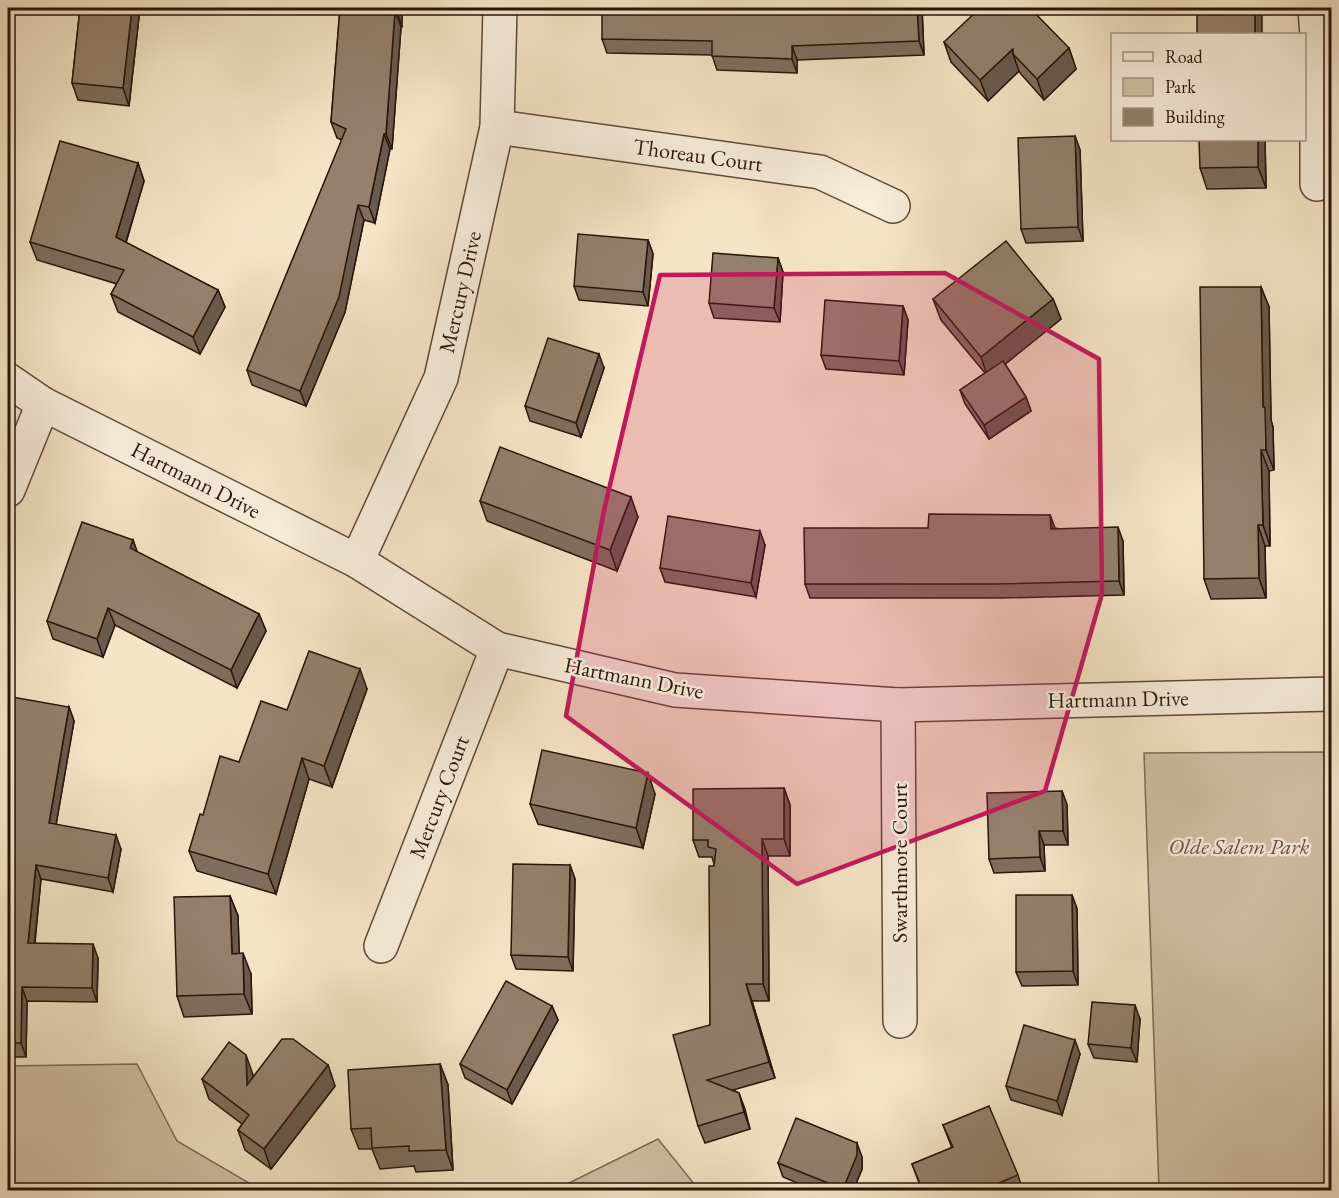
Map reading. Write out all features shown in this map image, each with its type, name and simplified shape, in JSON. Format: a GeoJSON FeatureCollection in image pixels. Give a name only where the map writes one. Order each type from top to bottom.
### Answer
{"type":"FeatureCollection","features":[{"type":"Feature","properties":{"kind":"street","name":"Mercury Drive"},"geometry":{"type":"LineString","coordinates":[[357,561],[441,378],[497,127],[500,8]]}},
{"type":"Feature","properties":{"kind":"street"},"geometry":{"type":"LineString","coordinates":[[1317,184],[1321,28]]}},
{"type":"Feature","properties":{"kind":"street","name":"Thoreau Court"},"geometry":{"type":"LineString","coordinates":[[497,127],[820,172],[893,206]]}},
{"type":"Feature","properties":{"kind":"street","name":"Hartmann Drive"},"geometry":{"type":"LineString","coordinates":[[8,380],[43,404],[357,561],[497,649],[675,690],[898,705],[1332,694]]}},
{"type":"Feature","properties":{"kind":"street"},"geometry":{"type":"LineString","coordinates":[[8,490],[43,404]]}},
{"type":"Feature","properties":{"kind":"street","name":"Mercury Court"},"geometry":{"type":"LineString","coordinates":[[381,946],[497,649]]}},
{"type":"Feature","properties":{"kind":"street","name":"Swarthmore Court"},"geometry":{"type":"LineString","coordinates":[[898,705],[900,1021]]}},
{"type":"Feature","properties":{"kind":"highlighted area"},"geometry":{"type":"Polygon","coordinates":[[[945,273],[1099,359],[1102,594],[1045,791],[797,884],[566,716],[604,510],[660,275],[945,273]]]}},
{"type":"Feature","properties":{"kind":"green space","name":"Olde Salem Park"},"geometry":{"type":"Polygon","coordinates":[[[1331,752],[1331,1190],[1159,1190],[1144,753],[1331,752]]]}},
{"type":"Feature","properties":{"kind":"green space"},"geometry":{"type":"Polygon","coordinates":[[[137,1064],[177,1141],[261,1190],[8,1190],[8,1066],[137,1064]]]}},
{"type":"Feature","properties":{"kind":"green space"},"geometry":{"type":"Polygon","coordinates":[[[658,1139],[699,1190],[551,1190],[561,1187],[658,1139]]]}},
{"type":"Feature","properties":{"kind":"building"},"geometry":{"type":"Polygon","coordinates":[[[80,8],[132,8],[123,88],[72,83],[80,8]]]}},
{"type":"Feature","properties":{"kind":"building"},"geometry":{"type":"Polygon","coordinates":[[[340,8],[397,8],[386,134],[384,134],[369,207],[358,205],[339,297],[300,391],[247,370],[346,129],[331,122],[340,8]]]}},
{"type":"Feature","properties":{"kind":"building"},"geometry":{"type":"Polygon","coordinates":[[[602,8],[917,8],[919,41],[792,46],[792,59],[712,56],[712,41],[602,39],[602,8]]]}},
{"type":"Feature","properties":{"kind":"building"},"geometry":{"type":"Polygon","coordinates":[[[980,8],[1030,8],[1069,48],[1037,79],[1013,54],[1013,49],[980,80],[944,42],[980,8]]]}},
{"type":"Feature","properties":{"kind":"building"},"geometry":{"type":"Polygon","coordinates":[[[1197,8],[1255,8],[1255,33],[1197,33],[1197,8]]]}},
{"type":"Feature","properties":{"kind":"building"},"geometry":{"type":"Polygon","coordinates":[[[1075,136],[1078,227],[1021,229],[1018,138],[1075,136]]]}},
{"type":"Feature","properties":{"kind":"building"},"geometry":{"type":"Polygon","coordinates":[[[60,141],[138,163],[116,237],[218,290],[193,337],[111,294],[124,270],[30,242],[60,141]]]}},
{"type":"Feature","properties":{"kind":"building"},"geometry":{"type":"Polygon","coordinates":[[[1199,141],[1258,141],[1258,167],[1200,168],[1199,141]]]}},
{"type":"Feature","properties":{"kind":"building"},"geometry":{"type":"Polygon","coordinates":[[[578,234],[648,240],[643,292],[574,286],[578,234]]]}},
{"type":"Feature","properties":{"kind":"building"},"geometry":{"type":"Polygon","coordinates":[[[1006,241],[1053,299],[981,357],[933,299],[1006,241]]]}},
{"type":"Feature","properties":{"kind":"building"},"geometry":{"type":"Polygon","coordinates":[[[713,253],[778,258],[774,308],[709,303],[713,253]]]}},
{"type":"Feature","properties":{"kind":"building"},"geometry":{"type":"Polygon","coordinates":[[[1200,287],[1261,287],[1266,450],[1261,450],[1263,525],[1258,525],[1259,578],[1204,579],[1200,287]]]}},
{"type":"Feature","properties":{"kind":"building"},"geometry":{"type":"Polygon","coordinates":[[[825,300],[903,306],[899,361],[821,355],[825,300]]]}},
{"type":"Feature","properties":{"kind":"building"},"geometry":{"type":"Polygon","coordinates":[[[548,338],[599,354],[576,423],[525,406],[548,338]]]}},
{"type":"Feature","properties":{"kind":"building"},"geometry":{"type":"Polygon","coordinates":[[[1003,361],[1026,397],[984,425],[960,390],[1003,361]]]}},
{"type":"Feature","properties":{"kind":"building"},"geometry":{"type":"Polygon","coordinates":[[[500,447],[631,497],[610,550],[480,501],[500,447]]]}},
{"type":"Feature","properties":{"kind":"building"},"geometry":{"type":"Polygon","coordinates":[[[929,514],[1050,515],[1051,529],[1118,527],[1119,581],[996,584],[805,584],[804,528],[928,528],[929,514]]]}},
{"type":"Feature","properties":{"kind":"building"},"geometry":{"type":"Polygon","coordinates":[[[668,516],[760,531],[751,583],[660,568],[668,516]]]}},
{"type":"Feature","properties":{"kind":"building"},"geometry":{"type":"Polygon","coordinates":[[[82,522],[133,540],[130,548],[259,614],[231,670],[108,608],[97,639],[47,621],[82,522]]]}},
{"type":"Feature","properties":{"kind":"building"},"geometry":{"type":"Polygon","coordinates":[[[309,651],[360,669],[324,766],[302,758],[268,874],[189,851],[200,814],[203,815],[220,756],[239,762],[261,701],[287,710],[309,651]]]}},
{"type":"Feature","properties":{"kind":"building"},"geometry":{"type":"Polygon","coordinates":[[[12,697],[69,707],[49,823],[116,835],[108,878],[36,865],[28,943],[93,944],[92,988],[22,987],[21,1043],[8,1043],[8,726],[12,697]]]}},
{"type":"Feature","properties":{"kind":"building"},"geometry":{"type":"Polygon","coordinates":[[[542,750],[648,773],[636,828],[530,804],[542,750]]]}},
{"type":"Feature","properties":{"kind":"building"},"geometry":{"type":"Polygon","coordinates":[[[784,788],[784,839],[762,839],[763,984],[746,984],[769,1062],[707,1080],[739,1093],[744,1112],[698,1126],[673,1035],[710,1025],[709,866],[714,866],[716,849],[708,847],[708,840],[693,840],[693,789],[784,788]]]}},
{"type":"Feature","properties":{"kind":"building"},"geometry":{"type":"Polygon","coordinates":[[[1062,791],[1063,831],[1039,831],[1040,857],[989,859],[987,793],[1062,791]]]}},
{"type":"Feature","properties":{"kind":"building"},"geometry":{"type":"Polygon","coordinates":[[[513,864],[570,865],[568,957],[511,955],[513,864]]]}},
{"type":"Feature","properties":{"kind":"building"},"geometry":{"type":"Polygon","coordinates":[[[1016,895],[1072,895],[1073,971],[1016,972],[1016,895]]]}},
{"type":"Feature","properties":{"kind":"building"},"geometry":{"type":"Polygon","coordinates":[[[230,896],[232,954],[243,953],[244,994],[177,996],[174,897],[230,896]]]}},
{"type":"Feature","properties":{"kind":"building"},"geometry":{"type":"Polygon","coordinates":[[[506,981],[552,1006],[507,1090],[460,1064],[506,981]]]}},
{"type":"Feature","properties":{"kind":"building"},"geometry":{"type":"Polygon","coordinates":[[[1092,1002],[1135,1005],[1131,1048],[1088,1044],[1092,1002]]]}},
{"type":"Feature","properties":{"kind":"building"},"geometry":{"type":"Polygon","coordinates":[[[1024,1025],[1075,1040],[1057,1101],[1006,1086],[1024,1025]]]}},
{"type":"Feature","properties":{"kind":"building"},"geometry":{"type":"Polygon","coordinates":[[[282,1039],[293,1039],[328,1065],[264,1149],[238,1130],[249,1115],[202,1079],[229,1042],[246,1055],[247,1085],[282,1039]]]}},
{"type":"Feature","properties":{"kind":"building"},"geometry":{"type":"Polygon","coordinates":[[[440,1064],[446,1150],[409,1151],[409,1146],[372,1148],[371,1128],[351,1129],[348,1070],[440,1064]]]}},
{"type":"Feature","properties":{"kind":"building"},"geometry":{"type":"Polygon","coordinates":[[[989,1106],[1018,1175],[999,1183],[1003,1191],[923,1191],[912,1164],[953,1147],[943,1125],[989,1106]]]}},
{"type":"Feature","properties":{"kind":"building"},"geometry":{"type":"Polygon","coordinates":[[[796,1118],[857,1143],[857,1155],[843,1189],[778,1163],[796,1118]]]}}]}
